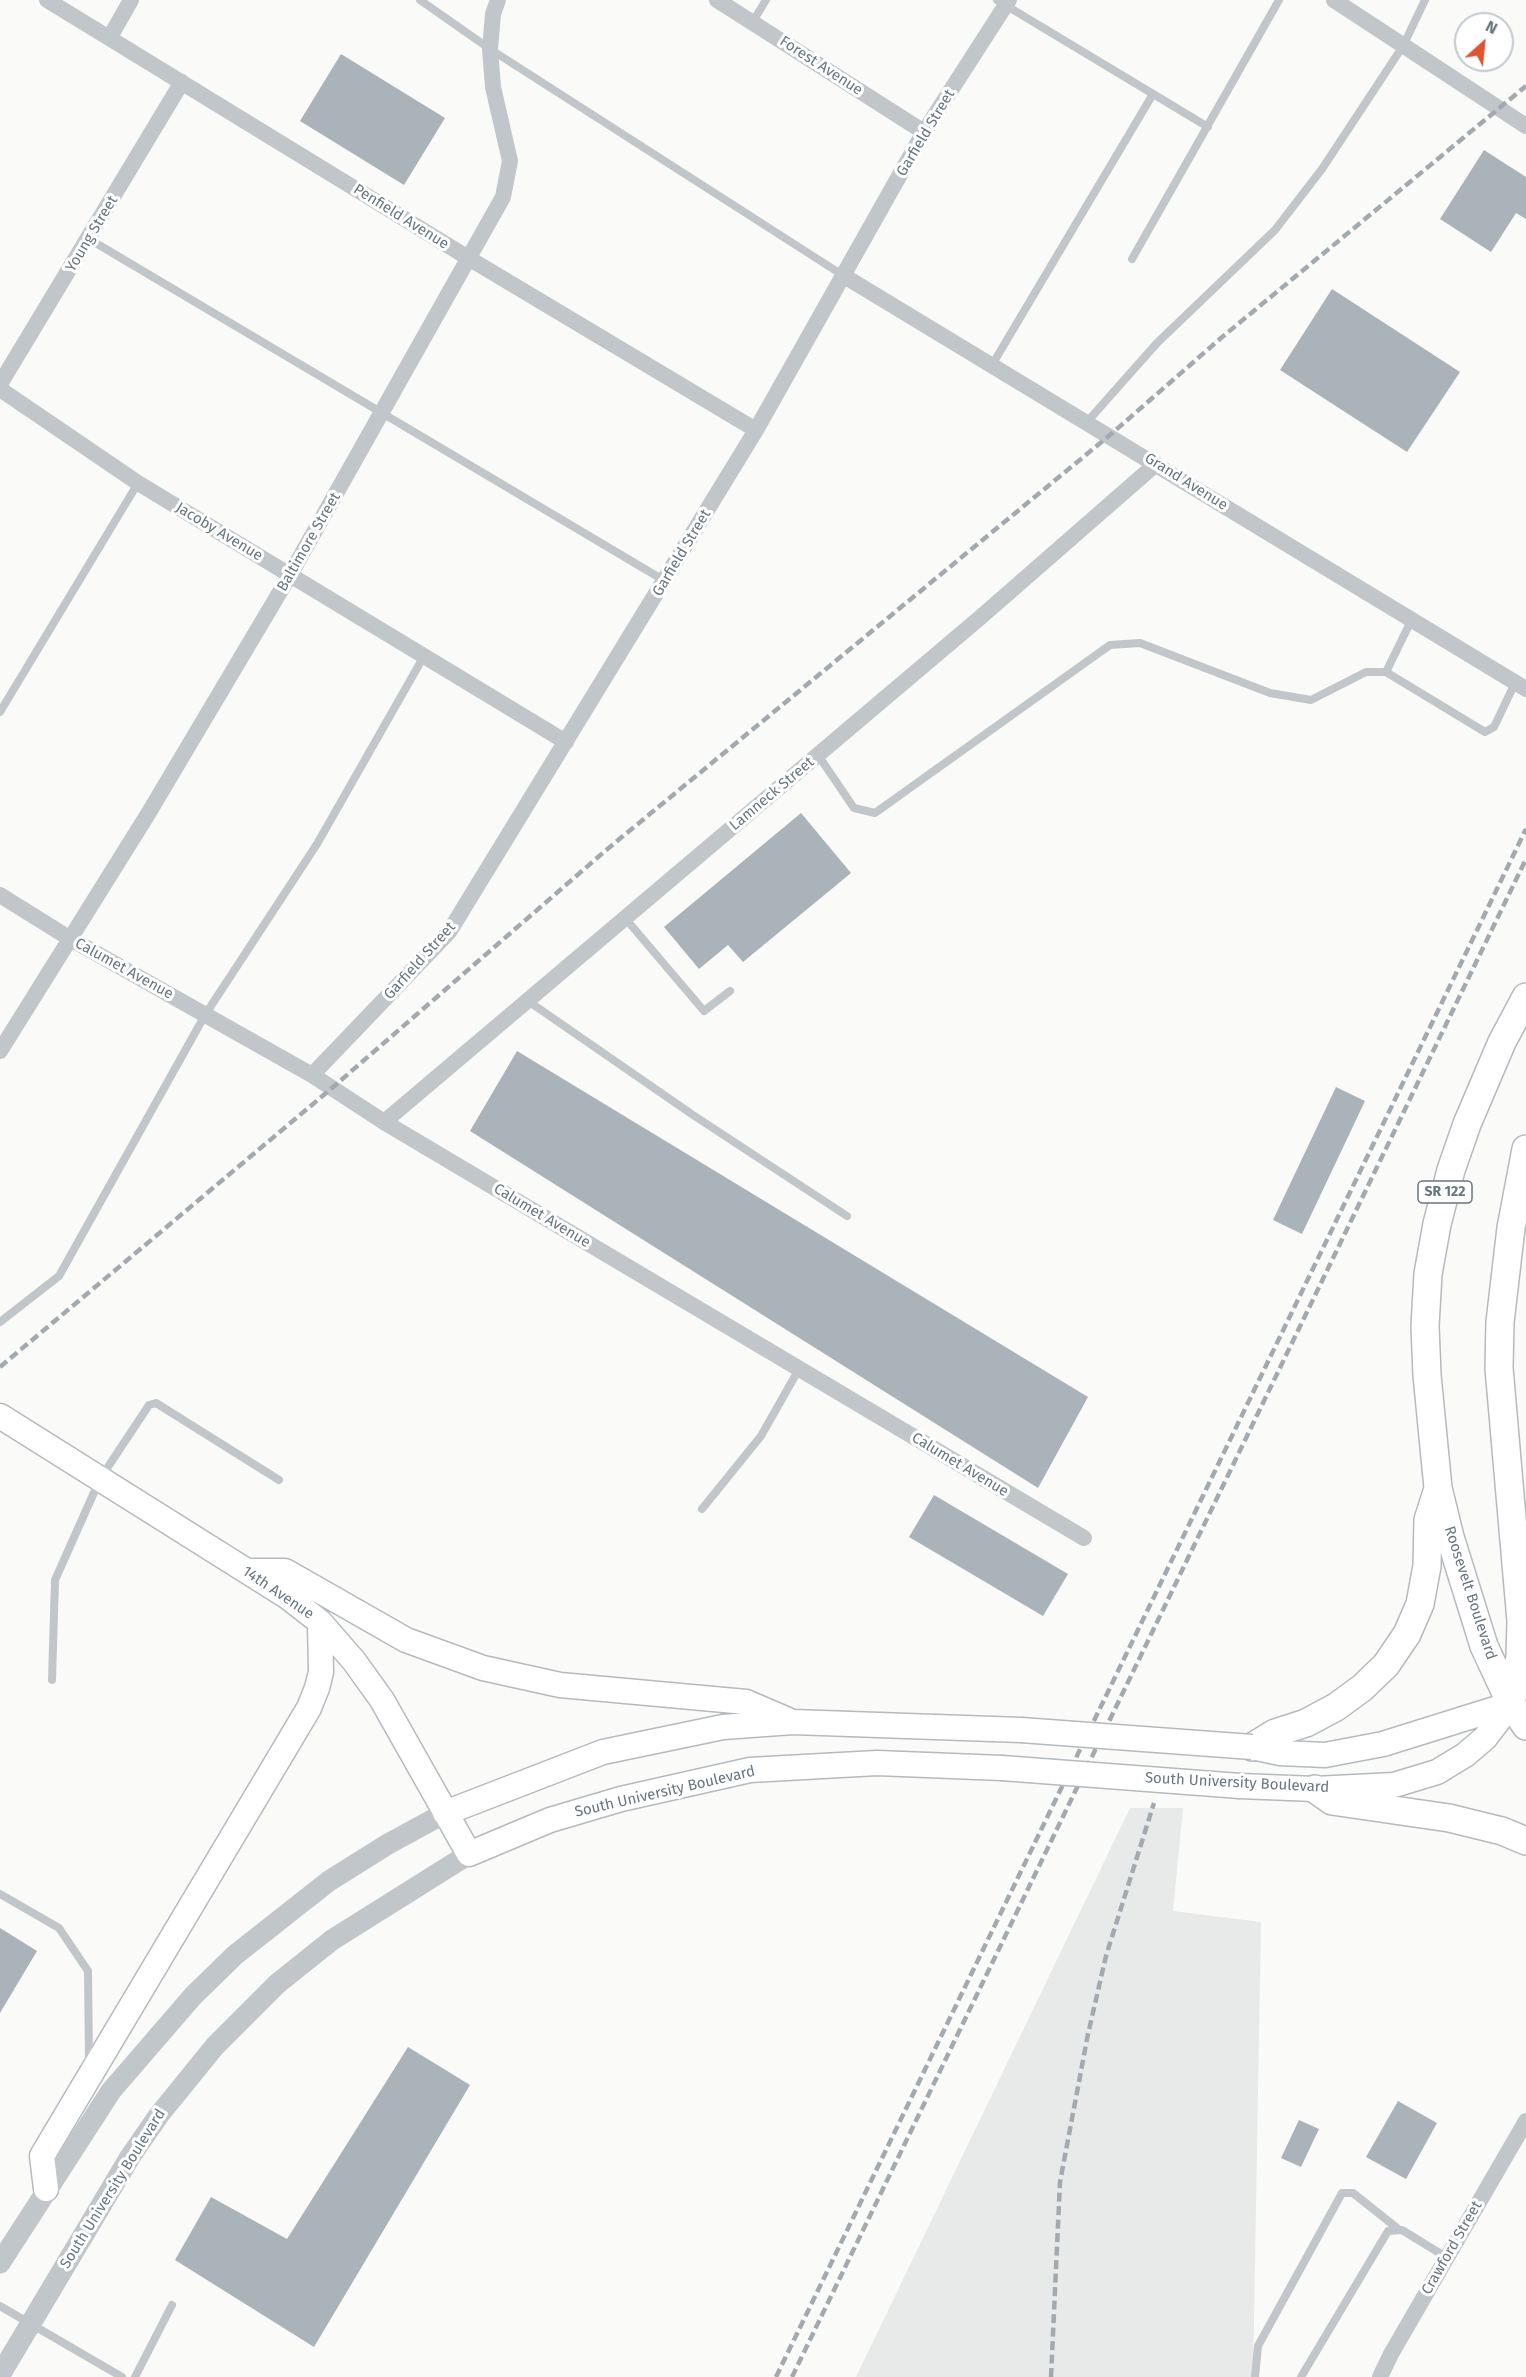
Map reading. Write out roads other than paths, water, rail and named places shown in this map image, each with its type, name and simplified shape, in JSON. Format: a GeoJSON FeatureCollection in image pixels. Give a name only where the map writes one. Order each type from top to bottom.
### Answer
{"type":"FeatureCollection","features":[{"type":"Feature","properties":{"kind":"main road","name":"SR 122"},"geometry":{"type":"LineString","coordinates":[[1438,1488],[1428,1393],[1425,1326],[1428,1274],[1437,1224],[1467,1124],[1502,1042],[1526,997]]}},
{"type":"Feature","properties":{"kind":"main road"},"geometry":{"type":"LineString","coordinates":[[445,1813],[603,1752],[723,1727],[793,1722],[1021,1730],[1252,1747],[1280,1753],[1325,1755],[1521,1713],[1521,1621],[1499,1368],[1500,1322],[1511,1228],[1526,1149]]}},
{"type":"Feature","properties":{"kind":"main road","name":"14th Avenue"},"geometry":{"type":"LineString","coordinates":[[0,1416],[288,1597],[320,1622],[354,1661],[382,1700],[469,1854]]}},
{"type":"Feature","properties":{"kind":"main road"},"geometry":{"type":"LineString","coordinates":[[1505,1418],[1526,1481]]}},
{"type":"Feature","properties":{"kind":"main road","name":"Roosevelt Boulevard"},"geometry":{"type":"LineString","coordinates":[[1438,1488],[1457,1563],[1477,1626],[1521,1713]]}},
{"type":"Feature","properties":{"kind":"main road"},"geometry":{"type":"LineString","coordinates":[[1252,1747],[1275,1733],[1306,1723],[1336,1707],[1362,1688],[1386,1665],[1407,1634],[1420,1604],[1427,1566],[1428,1520],[1438,1488]]}},
{"type":"Feature","properties":{"kind":"main road"},"geometry":{"type":"LineString","coordinates":[[247,1571],[285,1571],[406,1640],[483,1668],[560,1685],[746,1702],[793,1722]]}},
{"type":"Feature","properties":{"kind":"main road"},"geometry":{"type":"LineString","coordinates":[[46,2189],[42,2156],[309,1708],[318,1689],[321,1672],[320,1622]]}},
{"type":"Feature","properties":{"kind":"main road","name":"South University Boulevard"},"geometry":{"type":"LineString","coordinates":[[469,1854],[550,1820],[621,1799],[750,1770],[877,1763],[1002,1768],[1315,1790],[1394,1785],[1437,1773],[1521,1713]]}},
{"type":"Feature","properties":{"kind":"main road"},"geometry":{"type":"LineString","coordinates":[[1315,1790],[1332,1801],[1449,1818],[1502,1831],[1526,1841]]}},
{"type":"Feature","properties":{"kind":"street","name":"Penfield Avenue"},"geometry":{"type":"LineString","coordinates":[[47,0],[470,259],[756,430]]}},
{"type":"Feature","properties":{"kind":"street"},"geometry":{"type":"LineString","coordinates":[[110,37],[131,0]]}},
{"type":"Feature","properties":{"kind":"street","name":"Baltimore Street"},"geometry":{"type":"LineString","coordinates":[[0,1051],[148,814],[290,575],[503,197],[510,161],[494,87],[490,49],[493,14],[498,0]]}},
{"type":"Feature","properties":{"kind":"street","name":"Forest Avenue"},"geometry":{"type":"LineString","coordinates":[[717,0],[924,132]]}},
{"type":"Feature","properties":{"kind":"street"},"geometry":{"type":"LineString","coordinates":[[1334,0],[1526,126]]}},
{"type":"Feature","properties":{"kind":"street","name":"Garfield Street"},"geometry":{"type":"LineString","coordinates":[[312,1075],[449,932],[756,430],[924,132],[1004,2]]}},
{"type":"Feature","properties":{"kind":"street","name":"Young Street"},"geometry":{"type":"LineString","coordinates":[[0,384],[182,82]]}},
{"type":"Feature","properties":{"kind":"street","name":"Grand Avenue"},"geometry":{"type":"LineString","coordinates":[[844,276],[1521,686]]}},
{"type":"Feature","properties":{"kind":"street","name":"Jacoby Avenue"},"geometry":{"type":"LineString","coordinates":[[0,390],[138,483],[566,742]]}},
{"type":"Feature","properties":{"kind":"street","name":"Lamneck Street"},"geometry":{"type":"LineString","coordinates":[[384,1122],[818,755],[1156,464]]}},
{"type":"Feature","properties":{"kind":"street","name":"Calumet Avenue"},"geometry":{"type":"LineString","coordinates":[[0,895],[69,938],[312,1075],[384,1122],[1084,1538]]}},
{"type":"Feature","properties":{"kind":"street"},"geometry":{"type":"LineString","coordinates":[[0,2263],[111,2091],[186,2003],[235,1955],[329,1881],[388,1844],[445,1813]]}},
{"type":"Feature","properties":{"kind":"street","name":"South University Boulevard"},"geometry":{"type":"LineString","coordinates":[[0,2376],[130,2157],[192,2073],[277,1984],[332,1940],[469,1854]]}},
{"type":"Feature","properties":{"kind":"street","name":"Crawford Street"},"geometry":{"type":"LineString","coordinates":[[1380,2377],[1446,2257],[1526,2121]]}},
{"type":"Feature","properties":{"kind":"lane"},"geometry":{"type":"LineString","coordinates":[[420,0],[490,49],[844,276]]}},
{"type":"Feature","properties":{"kind":"lane"},"geometry":{"type":"LineString","coordinates":[[753,23],[766,0]]}},
{"type":"Feature","properties":{"kind":"lane"},"geometry":{"type":"LineString","coordinates":[[1132,259],[1279,0]]}},
{"type":"Feature","properties":{"kind":"lane"},"geometry":{"type":"LineString","coordinates":[[1087,422],[1157,343],[1275,230],[1322,169],[1403,46],[1425,0]]}},
{"type":"Feature","properties":{"kind":"lane"},"geometry":{"type":"LineString","coordinates":[[1004,2],[1208,127]]}},
{"type":"Feature","properties":{"kind":"lane"},"geometry":{"type":"LineString","coordinates":[[992,365],[1153,94]]}},
{"type":"Feature","properties":{"kind":"lane"},"geometry":{"type":"LineString","coordinates":[[89,239],[664,581]]}},
{"type":"Feature","properties":{"kind":"lane"},"geometry":{"type":"LineString","coordinates":[[0,712],[138,483]]}},
{"type":"Feature","properties":{"kind":"lane"},"geometry":{"type":"LineString","coordinates":[[1386,672],[1411,621]]}},
{"type":"Feature","properties":{"kind":"lane"},"geometry":{"type":"LineString","coordinates":[[818,755],[854,808],[876,813],[1110,645],[1140,643],[1270,693],[1311,700],[1366,672],[1386,672],[1485,732],[1494,727],[1521,686]]}},
{"type":"Feature","properties":{"kind":"lane"},"geometry":{"type":"LineString","coordinates":[[0,1322],[59,1276],[206,1015],[317,844],[424,656]]}},
{"type":"Feature","properties":{"kind":"lane"},"geometry":{"type":"LineString","coordinates":[[625,918],[704,1011],[730,991]]}},
{"type":"Feature","properties":{"kind":"lane"},"geometry":{"type":"LineString","coordinates":[[528,1001],[693,1115],[847,1216]]}},
{"type":"Feature","properties":{"kind":"lane"},"geometry":{"type":"LineString","coordinates":[[702,1509],[761,1436],[799,1369]]}},
{"type":"Feature","properties":{"kind":"lane"},"geometry":{"type":"LineString","coordinates":[[52,1680],[56,1580],[100,1479],[149,1405],[156,1403],[279,1480]]}},
{"type":"Feature","properties":{"kind":"lane"},"geometry":{"type":"LineString","coordinates":[[0,1894],[59,1928],[88,1971],[89,2076]]}},
{"type":"Feature","properties":{"kind":"lane"},"geometry":{"type":"LineString","coordinates":[[1254,2377],[1258,2346],[1342,2193],[1353,2193],[1397,2228],[1446,2257]]}},
{"type":"Feature","properties":{"kind":"lane"},"geometry":{"type":"LineString","coordinates":[[1301,2377],[1386,2234],[1397,2228]]}},
{"type":"Feature","properties":{"kind":"lane"},"geometry":{"type":"LineString","coordinates":[[135,2377],[172,2305]]}},
{"type":"Feature","properties":{"kind":"lane"},"geometry":{"type":"LineString","coordinates":[[0,2306],[122,2377]]}},
{"type":"Feature","properties":{"kind":"railway"},"geometry":{"type":"LineString","coordinates":[[0,1367],[332,1088],[605,851],[1110,435],[1221,338],[1526,86]]}},
{"type":"Feature","properties":{"kind":"railway"},"geometry":{"type":"LineString","coordinates":[[776,2377],[1526,829]]}},
{"type":"Feature","properties":{"kind":"railway"},"geometry":{"type":"LineString","coordinates":[[792,2377],[1526,859]]}},
{"type":"Feature","properties":{"kind":"railway"},"geometry":{"type":"LineString","coordinates":[[1051,2377],[1060,2182],[1088,2034],[1106,1956],[1154,1803]]}}]}
